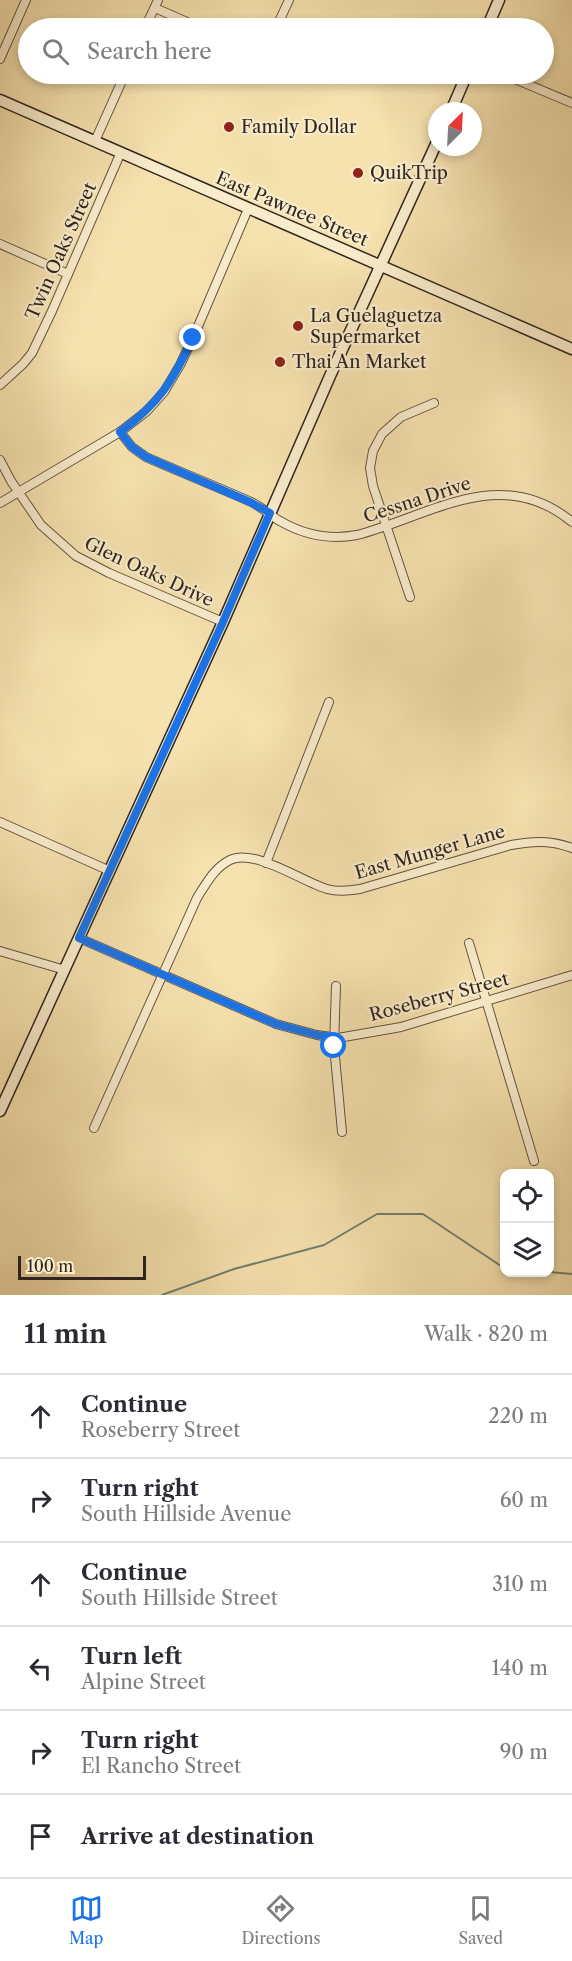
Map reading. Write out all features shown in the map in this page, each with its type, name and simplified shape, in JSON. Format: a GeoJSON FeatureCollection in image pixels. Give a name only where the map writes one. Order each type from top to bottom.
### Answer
{"type":"FeatureCollection","features":[{"type":"Feature","properties":{"kind":"main road"},"geometry":{"type":"LineString","coordinates":[[491,18],[499,0]]}},
{"type":"Feature","properties":{"kind":"main road"},"geometry":{"type":"LineString","coordinates":[[455,102],[463,84]]}},
{"type":"Feature","properties":{"kind":"main road","name":"East Pawnee Street"},"geometry":{"type":"LineString","coordinates":[[0,100],[572,349]]}},
{"type":"Feature","properties":{"kind":"main road"},"geometry":{"type":"LineString","coordinates":[[0,1111],[223,622],[431,156]]}},
{"type":"Feature","properties":{"kind":"street"},"geometry":{"type":"LineString","coordinates":[[18,18],[26,0]]}},
{"type":"Feature","properties":{"kind":"street"},"geometry":{"type":"LineString","coordinates":[[281,18],[289,0]]}},
{"type":"Feature","properties":{"kind":"street"},"geometry":{"type":"LineString","coordinates":[[150,18],[156,4],[182,18]]}},
{"type":"Feature","properties":{"kind":"street"},"geometry":{"type":"LineString","coordinates":[[0,59],[18,18]]}},
{"type":"Feature","properties":{"kind":"street"},"geometry":{"type":"LineString","coordinates":[[95,141],[121,84]]}},
{"type":"Feature","properties":{"kind":"street"},"geometry":{"type":"LineString","coordinates":[[526,84],[572,104]]}},
{"type":"Feature","properties":{"kind":"street","name":"Twin Oaks Street"},"geometry":{"type":"LineString","coordinates":[[0,385],[32,353],[121,153]]}},
{"type":"Feature","properties":{"kind":"street"},"geometry":{"type":"LineString","coordinates":[[0,503],[120,432],[153,405],[164,392],[180,365],[248,209]]}},
{"type":"Feature","properties":{"kind":"street"},"geometry":{"type":"LineString","coordinates":[[0,244],[68,274]]}},
{"type":"Feature","properties":{"kind":"street"},"geometry":{"type":"LineString","coordinates":[[410,597],[373,486],[370,468],[373,451],[382,434],[401,417],[434,404]]}},
{"type":"Feature","properties":{"kind":"street","name":"Cessna Drive"},"geometry":{"type":"LineString","coordinates":[[120,432],[132,447],[146,457],[250,502],[287,524],[321,536],[345,537],[370,532],[452,503],[482,495],[523,497],[537,501],[572,522]]}},
{"type":"Feature","properties":{"kind":"street","name":"Glen Oaks Drive"},"geometry":{"type":"LineString","coordinates":[[0,460],[41,525],[76,556],[109,573],[223,622]]}},
{"type":"Feature","properties":{"kind":"street"},"geometry":{"type":"LineString","coordinates":[[266,863],[329,702]]}},
{"type":"Feature","properties":{"kind":"street"},"geometry":{"type":"LineString","coordinates":[[0,822],[110,871]]}},
{"type":"Feature","properties":{"kind":"street","name":"East Munger Lane"},"geometry":{"type":"LineString","coordinates":[[94,1128],[197,898],[210,876],[232,859],[256,859],[329,890],[341,892],[360,889],[511,845],[536,841],[572,848]]}},
{"type":"Feature","properties":{"kind":"street","name":"Roseberry Street"},"geometry":{"type":"LineString","coordinates":[[79,938],[276,1024],[334,1037],[401,1027],[572,975]]}},
{"type":"Feature","properties":{"kind":"street"},"geometry":{"type":"LineString","coordinates":[[469,943],[534,1161]]}},
{"type":"Feature","properties":{"kind":"street"},"geometry":{"type":"LineString","coordinates":[[0,951],[64,970]]}},
{"type":"Feature","properties":{"kind":"street"},"geometry":{"type":"LineString","coordinates":[[336,986],[334,1037],[342,1132]]}},
{"type":"Feature","properties":{"kind":"waterway"},"geometry":{"type":"LineString","coordinates":[[162,1295],[234,1269],[324,1245],[377,1214],[423,1214],[500,1265]]}},
{"type":"Feature","properties":{"kind":"waterway"},"geometry":{"type":"LineString","coordinates":[[554,1272],[572,1274]]}},
{"type":"Feature","properties":{"kind":"place","name":"Family Dollar"},"geometry":{"type":"Point","coordinates":[229,127]}},
{"type":"Feature","properties":{"kind":"place","name":"QuikTrip"},"geometry":{"type":"Point","coordinates":[358,173]}},
{"type":"Feature","properties":{"kind":"place","name":"La Guelaguetza Supermarket"},"geometry":{"type":"Point","coordinates":[298,326]}},
{"type":"Feature","properties":{"kind":"place","name":"Thai An Market"},"geometry":{"type":"Point","coordinates":[280,362]}},
{"type":"Feature","properties":{"kind":"route"},"geometry":{"type":"LineString","coordinates":[[193,338],[164,392],[147,411],[120,432],[132,447],[146,457],[258,505],[270,513],[223,622],[79,938],[276,1024],[334,1037],[334,1046]]}}]}
